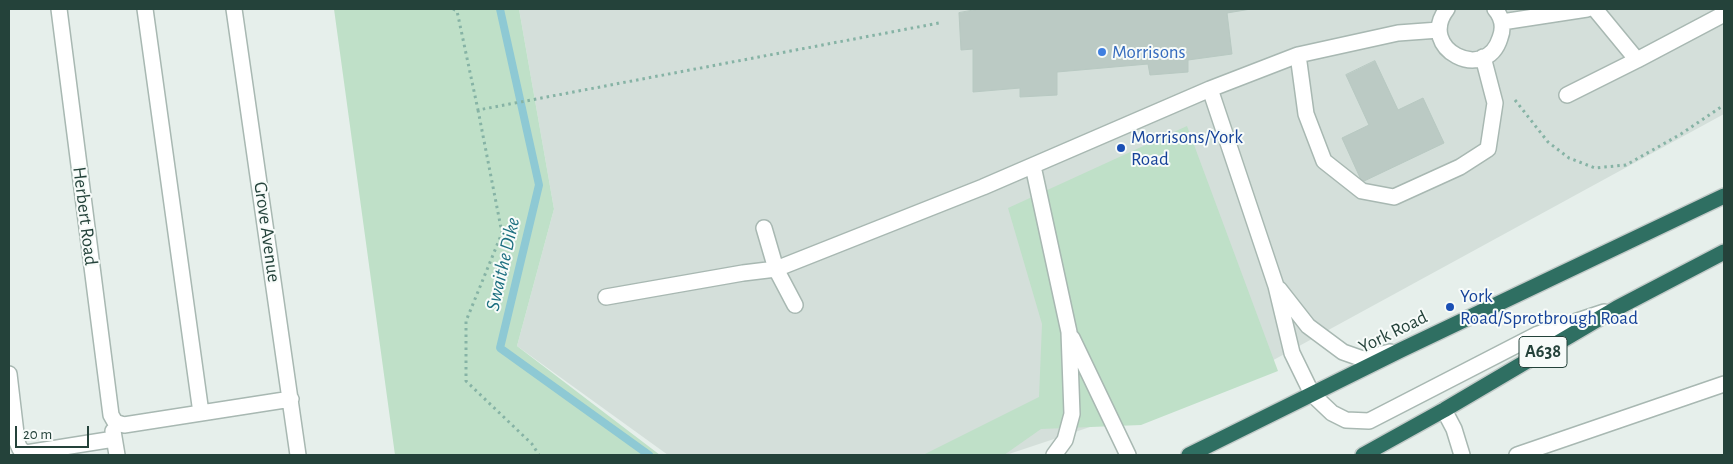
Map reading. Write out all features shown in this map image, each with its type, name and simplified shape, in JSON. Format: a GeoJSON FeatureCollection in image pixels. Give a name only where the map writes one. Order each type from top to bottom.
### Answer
{"type":"FeatureCollection","features":[{"type":"Feature","properties":{"kind":"highway","name":"York Road"},"geometry":{"type":"LineString","coordinates":[[1189,455],[1401,350],[1724,196]]}},
{"type":"Feature","properties":{"kind":"highway","name":"A638"},"geometry":{"type":"LineString","coordinates":[[1363,455],[1444,410],[1617,308],[1724,252]]}},
{"type":"Feature","properties":{"kind":"street","name":"Herbert Road"},"geometry":{"type":"LineString","coordinates":[[59,9],[111,415],[115,422],[113,430],[117,455]]}},
{"type":"Feature","properties":{"kind":"street"},"geometry":{"type":"LineString","coordinates":[[144,9],[201,413]]}},
{"type":"Feature","properties":{"kind":"street","name":"Grove Avenue"},"geometry":{"type":"LineString","coordinates":[[234,9],[298,455]]}},
{"type":"Feature","properties":{"kind":"street"},"geometry":{"type":"LineString","coordinates":[[1447,9],[1440,20],[1441,40],[1446,49],[1454,56],[1474,60],[1483,58],[1493,52],[1499,43],[1502,33],[1498,15],[1586,9]]}},
{"type":"Feature","properties":{"kind":"street"},"geometry":{"type":"LineString","coordinates":[[1595,9],[1637,60]]}},
{"type":"Feature","properties":{"kind":"street"},"geometry":{"type":"LineString","coordinates":[[1566,95],[1724,14]]}},
{"type":"Feature","properties":{"kind":"street"},"geometry":{"type":"LineString","coordinates":[[606,297],[776,269],[983,187],[1210,88],[1298,54],[1398,33],[1439,30]]}},
{"type":"Feature","properties":{"kind":"street"},"geometry":{"type":"LineString","coordinates":[[1298,54],[1306,114],[1324,161],[1362,191],[1394,197],[1460,167],[1488,149],[1495,103],[1483,58]]}},
{"type":"Feature","properties":{"kind":"street"},"geometry":{"type":"LineString","coordinates":[[1210,88],[1276,286],[1292,353],[1312,394],[1332,413],[1346,420],[1369,421],[1538,334],[1617,308]]}},
{"type":"Feature","properties":{"kind":"street"},"geometry":{"type":"LineString","coordinates":[[1033,166],[1069,332],[1072,414],[1065,440],[1054,455]]}},
{"type":"Feature","properties":{"kind":"street"},"geometry":{"type":"LineString","coordinates":[[764,228],[776,269],[794,305]]}},
{"type":"Feature","properties":{"kind":"street"},"geometry":{"type":"LineString","coordinates":[[1276,286],[1308,326],[1344,352],[1363,359],[1401,350]]}},
{"type":"Feature","properties":{"kind":"street"},"geometry":{"type":"LineString","coordinates":[[1069,332],[1128,455]]}},
{"type":"Feature","properties":{"kind":"street"},"geometry":{"type":"LineString","coordinates":[[9,374],[17,442],[20,449],[26,453],[114,439]]}},
{"type":"Feature","properties":{"kind":"street"},"geometry":{"type":"LineString","coordinates":[[1517,455],[1552,450],[1724,384]]}},
{"type":"Feature","properties":{"kind":"street"},"geometry":{"type":"LineString","coordinates":[[115,422],[124,425],[291,399]]}},
{"type":"Feature","properties":{"kind":"street"},"geometry":{"type":"LineString","coordinates":[[1444,410],[1454,429],[1462,455]]}},
{"type":"Feature","properties":{"kind":"path"},"geometry":{"type":"LineString","coordinates":[[452,9],[458,11],[502,233],[466,321],[466,381],[532,444],[539,455]]}},
{"type":"Feature","properties":{"kind":"path"},"geometry":{"type":"LineString","coordinates":[[478,110],[939,23]]}},
{"type":"Feature","properties":{"kind":"path"},"geometry":{"type":"LineString","coordinates":[[1489,78],[1506,89],[1548,142],[1569,158],[1595,168],[1626,165],[1680,134],[1724,105]]}},
{"type":"Feature","properties":{"kind":"shaded area"},"geometry":{"type":"Polygon","coordinates":[[[519,9],[1724,9],[1724,114],[1246,375],[1006,455],[668,455],[517,346],[554,209],[519,9]]]}},
{"type":"Feature","properties":{"kind":"green space"},"geometry":{"type":"Polygon","coordinates":[[[334,9],[519,9],[554,209],[517,346],[660,455],[395,455],[334,9]]]}},
{"type":"Feature","properties":{"kind":"green space"},"geometry":{"type":"Polygon","coordinates":[[[1187,126],[1278,371],[1141,425],[1041,429],[1004,455],[923,455],[1039,397],[1042,324],[1008,208],[1187,126]]]}},
{"type":"Feature","properties":{"kind":"building","name":"Morrisons"},"geometry":{"type":"Polygon","coordinates":[[[979,9],[1251,9],[1227,13],[1232,54],[1188,60],[1188,72],[1150,75],[1148,64],[1057,72],[1057,95],[1020,97],[1020,88],[973,92],[973,49],[961,50],[959,13],[979,9]]]}},
{"type":"Feature","properties":{"kind":"building"},"geometry":{"type":"Polygon","coordinates":[[[1375,61],[1398,110],[1423,98],[1444,143],[1362,182],[1342,138],[1369,125],[1346,75],[1375,61]]]}},
{"type":"Feature","properties":{"kind":"waterway","name":"Swaithe Dike"},"geometry":{"type":"LineString","coordinates":[[500,9],[539,185],[500,348],[649,455]]}},
{"type":"Feature","properties":{"kind":"place","name":"Morrisons"},"geometry":{"type":"Point","coordinates":[1102,52]}},
{"type":"Feature","properties":{"kind":"place","name":"Morrisons/York Road"},"geometry":{"type":"Point","coordinates":[1121,148]}},
{"type":"Feature","properties":{"kind":"place","name":"York Road/Sprotbrough Road"},"geometry":{"type":"Point","coordinates":[1450,307]}}]}
